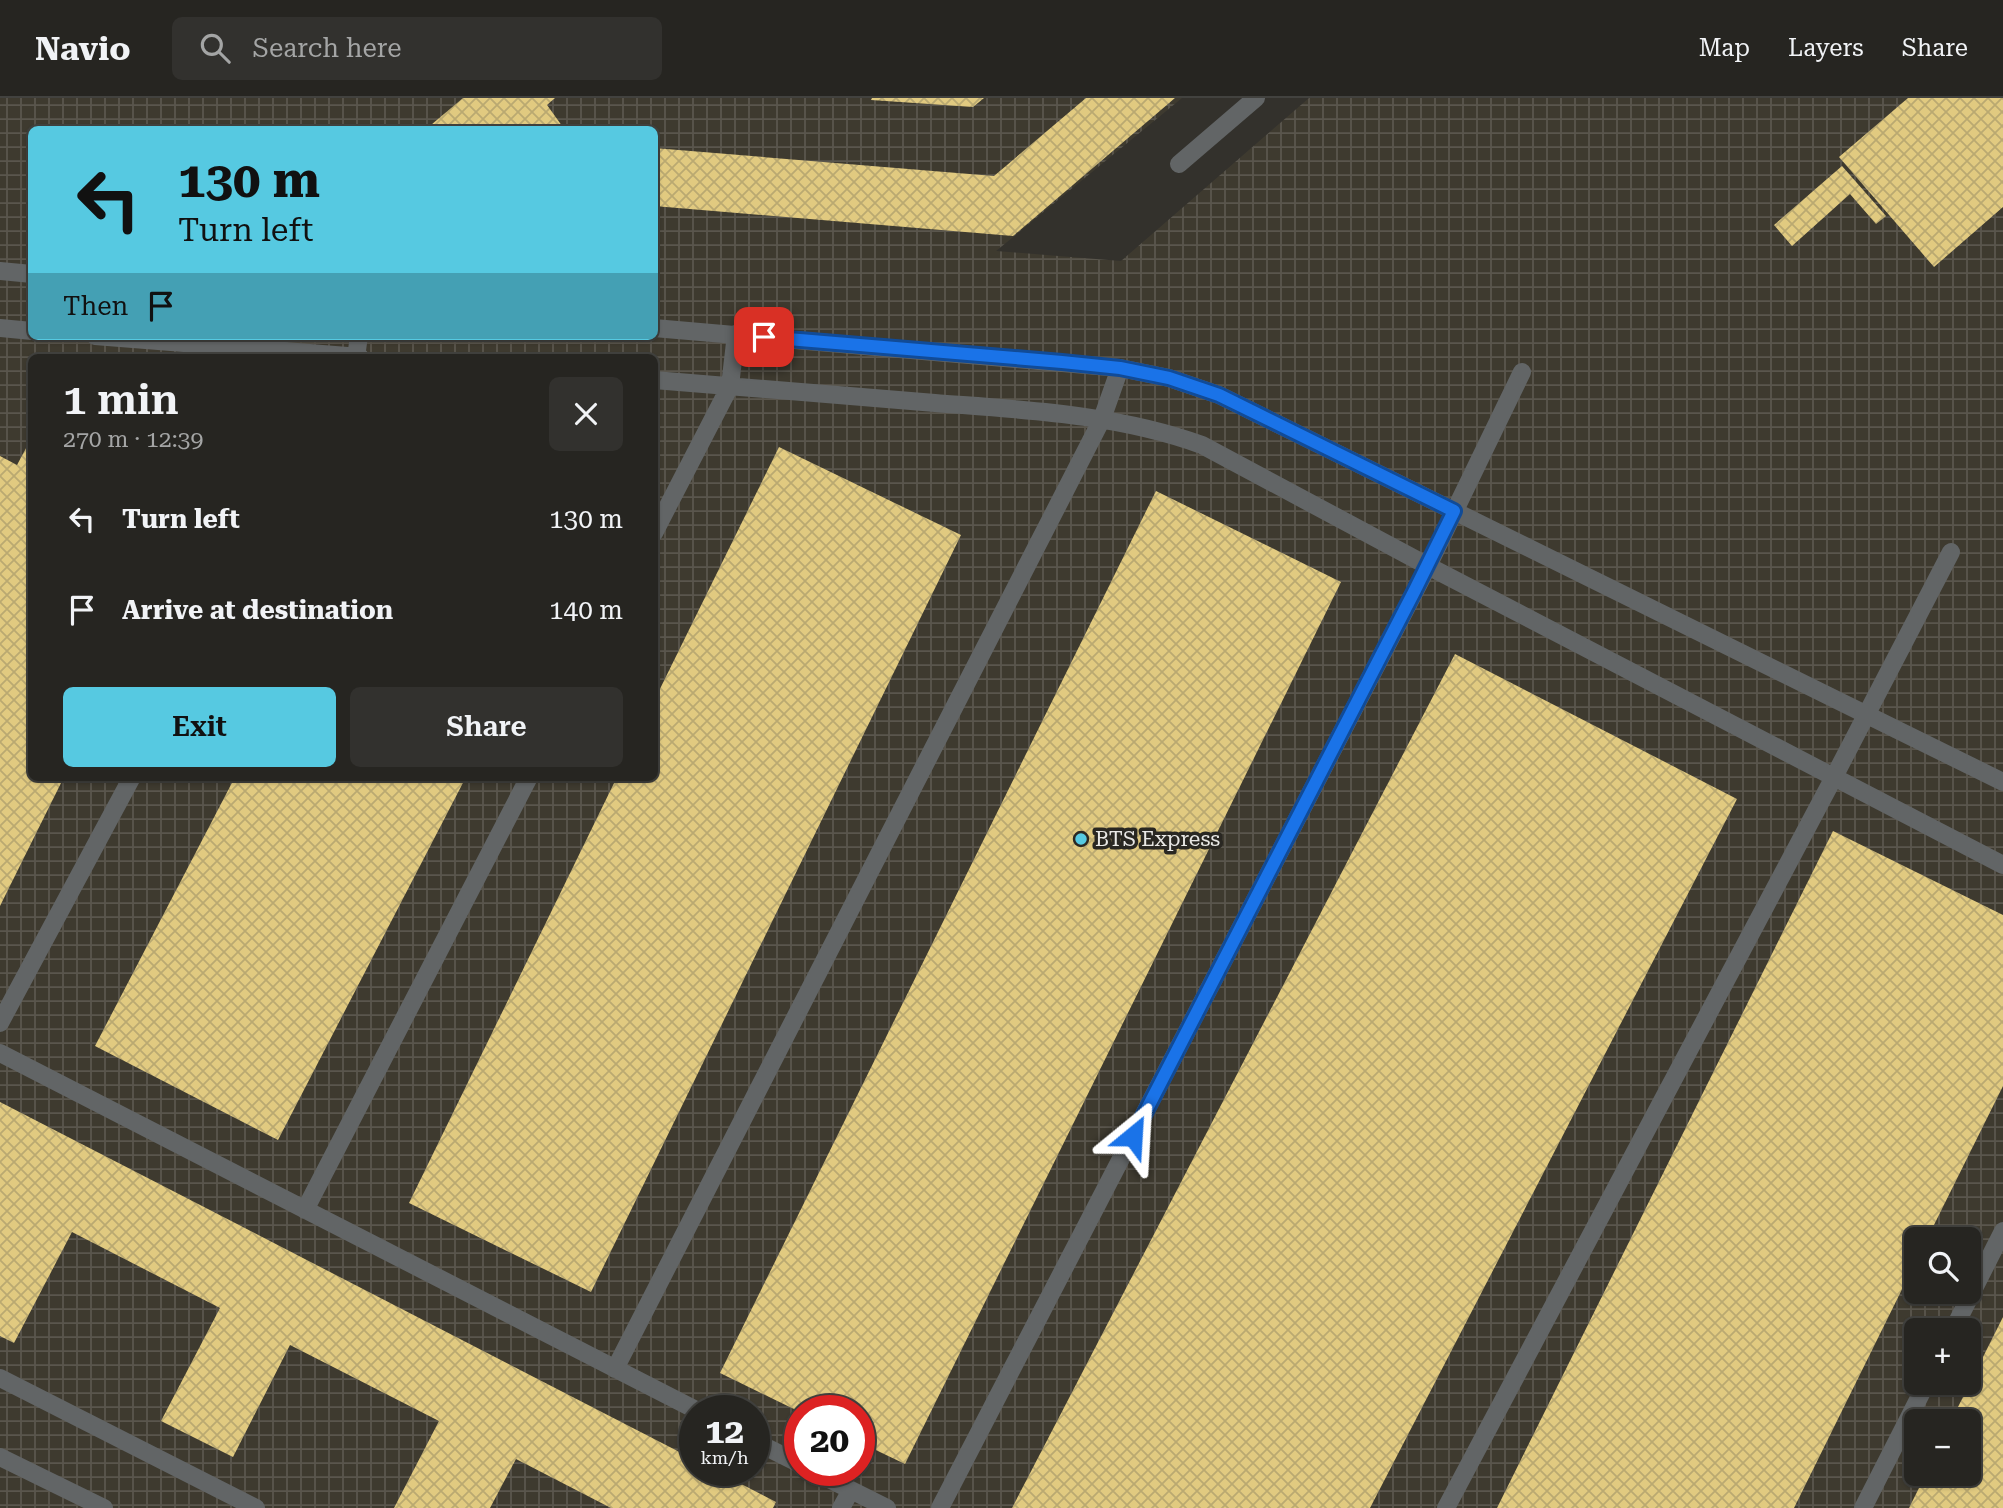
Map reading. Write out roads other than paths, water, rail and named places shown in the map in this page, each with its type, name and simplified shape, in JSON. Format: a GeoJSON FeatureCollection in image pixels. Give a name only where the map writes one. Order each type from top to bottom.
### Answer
{"type":"FeatureCollection","features":[{"type":"Feature","properties":{"kind":"lane"},"geometry":{"type":"LineString","coordinates":[[1179,164],[1256,98]]}},
{"type":"Feature","properties":{"kind":"lane"},"geometry":{"type":"LineString","coordinates":[[0,271],[28,274]]}},
{"type":"Feature","properties":{"kind":"lane"},"geometry":{"type":"LineString","coordinates":[[658,327],[1120,368],[1169,378],[1219,395],[2003,782]]}},
{"type":"Feature","properties":{"kind":"lane"},"geometry":{"type":"LineString","coordinates":[[0,328],[28,331]]}},
{"type":"Feature","properties":{"kind":"lane"},"geometry":{"type":"LineString","coordinates":[[658,525],[730,386],[736,334]]}},
{"type":"Feature","properties":{"kind":"lane"},"geometry":{"type":"LineString","coordinates":[[145,340],[320,354]]}},
{"type":"Feature","properties":{"kind":"lane"},"geometry":{"type":"LineString","coordinates":[[615,1369],[1102,419],[1120,368]]}},
{"type":"Feature","properties":{"kind":"lane"},"geometry":{"type":"LineString","coordinates":[[940,1508],[1428,566],[1522,372]]}},
{"type":"Feature","properties":{"kind":"lane"},"geometry":{"type":"LineString","coordinates":[[658,380],[1000,408],[1102,419],[1153,429],[1202,445],[1428,566],[2003,865]]}},
{"type":"Feature","properties":{"kind":"lane"},"geometry":{"type":"LineString","coordinates":[[1446,1508],[1951,552]]}},
{"type":"Feature","properties":{"kind":"lane"},"geometry":{"type":"LineString","coordinates":[[0,1023],[130,781]]}},
{"type":"Feature","properties":{"kind":"lane"},"geometry":{"type":"LineString","coordinates":[[305,1210],[527,781]]}},
{"type":"Feature","properties":{"kind":"lane"},"geometry":{"type":"LineString","coordinates":[[0,1053],[679,1401]]}},
{"type":"Feature","properties":{"kind":"lane"},"geometry":{"type":"LineString","coordinates":[[1959,1318],[2003,1231]]}},
{"type":"Feature","properties":{"kind":"lane"},"geometry":{"type":"LineString","coordinates":[[0,1378],[256,1508]]}},
{"type":"Feature","properties":{"kind":"lane"},"geometry":{"type":"LineString","coordinates":[[1863,1508],[1920,1395]]}},
{"type":"Feature","properties":{"kind":"lane"},"geometry":{"type":"LineString","coordinates":[[0,1457],[104,1508]]}},
{"type":"Feature","properties":{"kind":"lane"},"geometry":{"type":"LineString","coordinates":[[842,1486],[887,1508]]}},
{"type":"Feature","properties":{"kind":"lane"},"geometry":{"type":"LineString","coordinates":[[841,1508],[850,1490]]}},
{"type":"Feature","properties":{"kind":"place","name":"BTS Express"},"geometry":{"type":"Point","coordinates":[1081,839]}}]}
